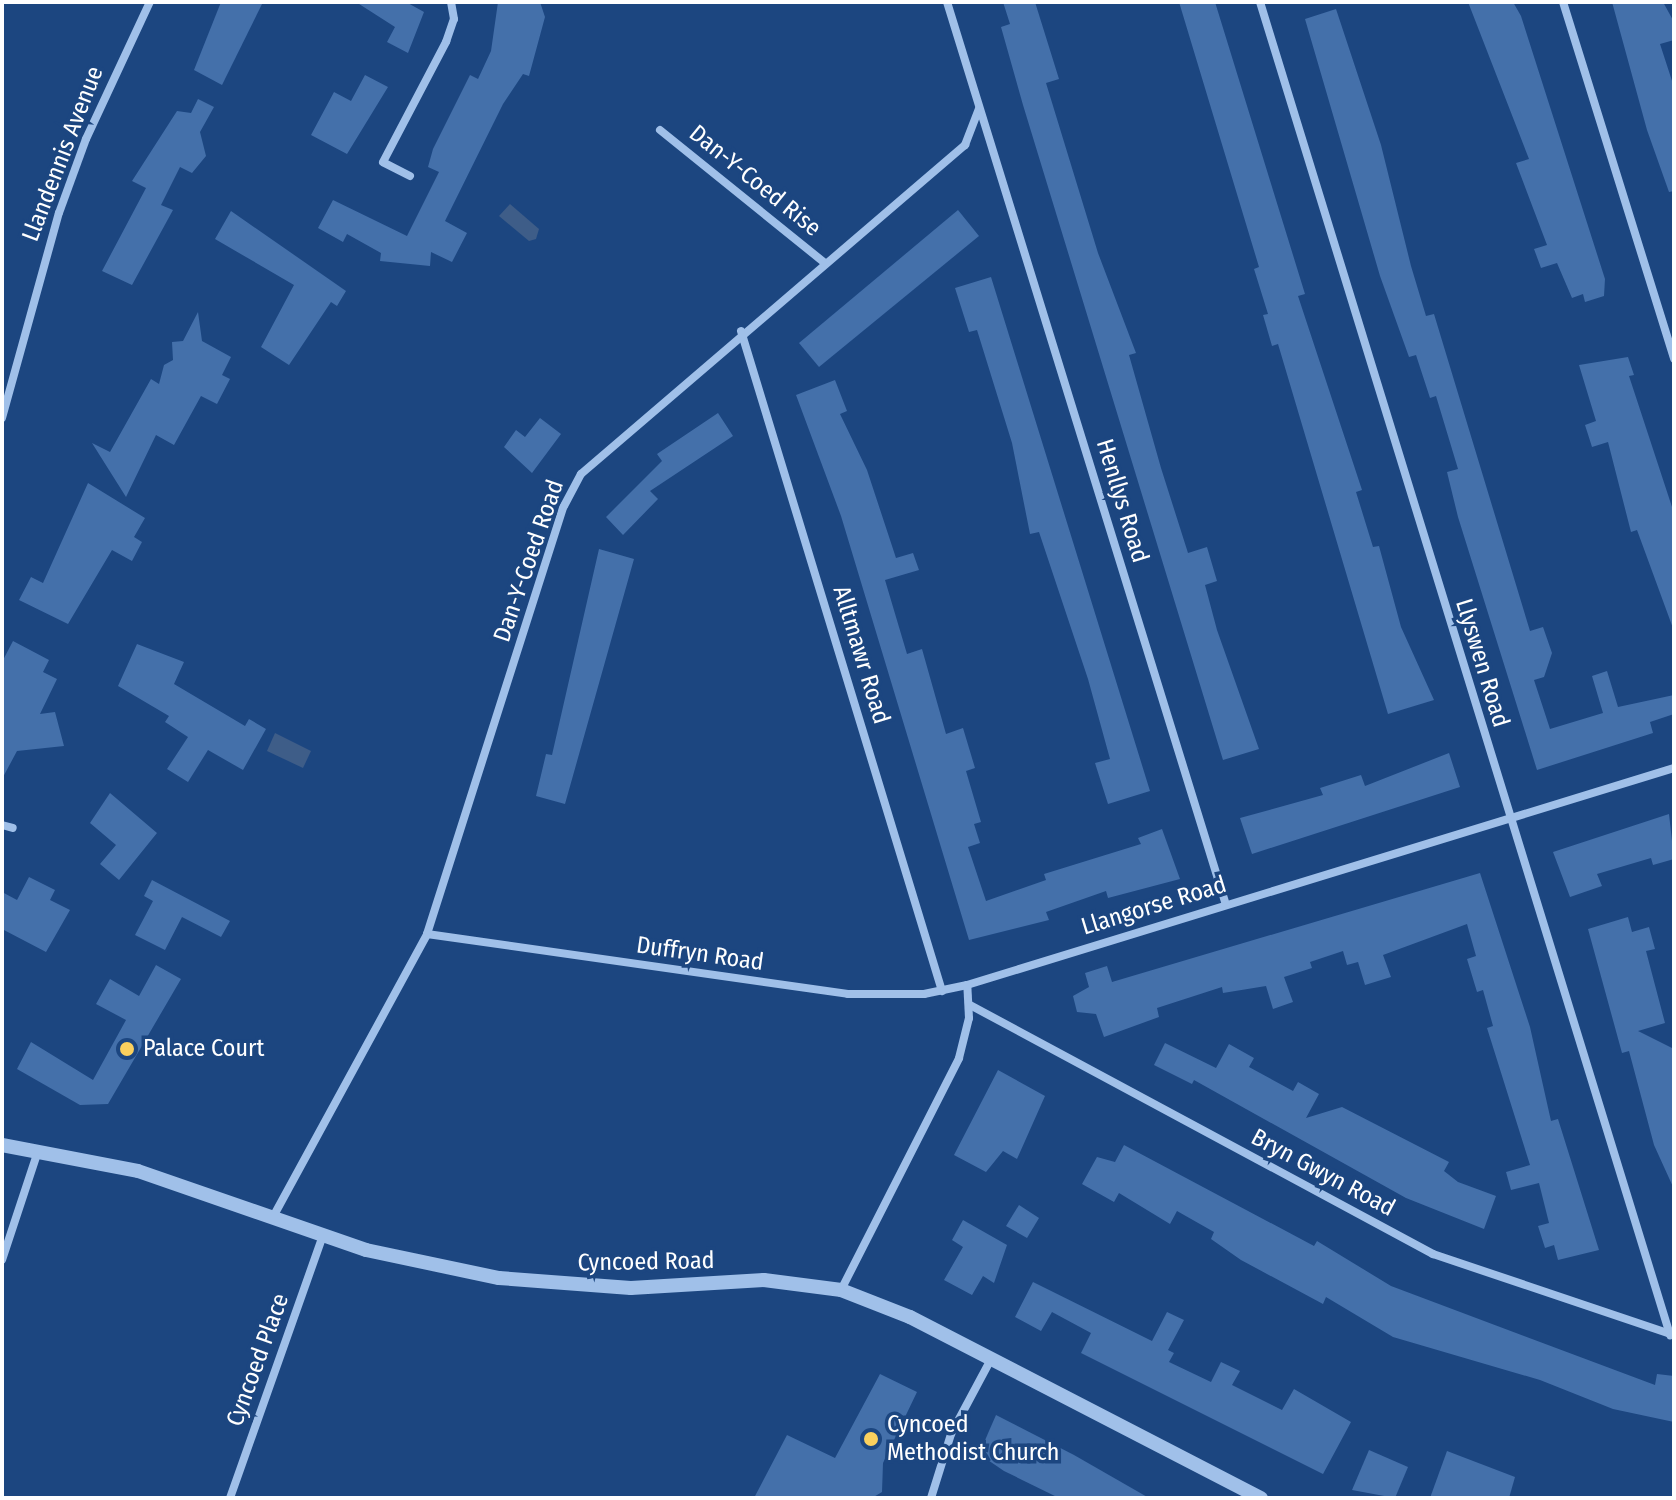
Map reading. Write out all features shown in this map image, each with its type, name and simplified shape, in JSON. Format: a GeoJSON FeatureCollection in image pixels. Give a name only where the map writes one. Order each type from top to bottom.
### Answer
{"type":"FeatureCollection","features":[{"type":"Feature","properties":{"kind":"street","name":"Llandennis Avenue"},"geometry":{"type":"LineString","coordinates":[[2,418],[59,213],[150,2]]}},
{"type":"Feature","properties":{"kind":"street"},"geometry":{"type":"LineString","coordinates":[[410,176],[383,162],[446,42],[454,19],[451,2]]}},
{"type":"Feature","properties":{"kind":"street"},"geometry":{"type":"LineString","coordinates":[[947,2],[979,109]]}},
{"type":"Feature","properties":{"kind":"street","name":"Llyswen Road"},"geometry":{"type":"LineString","coordinates":[[1260,2],[1509,819],[1672,1335]]}},
{"type":"Feature","properties":{"kind":"street"},"geometry":{"type":"LineString","coordinates":[[1563,2],[1674,359]]}},
{"type":"Feature","properties":{"kind":"street","name":"Dan-Y-Coed Road"},"geometry":{"type":"LineString","coordinates":[[273,1217],[427,934],[570,495],[602,452],[741,331],[965,145],[979,109]]}},
{"type":"Feature","properties":{"kind":"street","name":"Henllys Road"},"geometry":{"type":"LineString","coordinates":[[979,109],[1226,905]]}},
{"type":"Feature","properties":{"kind":"street","name":"Dan-Y-Coed Rise"},"geometry":{"type":"LineString","coordinates":[[660,130],[825,263]]}},
{"type":"Feature","properties":{"kind":"street","name":"Alltmawr Road"},"geometry":{"type":"LineString","coordinates":[[741,331],[942,991]]}},
{"type":"Feature","properties":{"kind":"street","name":"Llangorse Road"},"geometry":{"type":"LineString","coordinates":[[967,985],[1674,768]]}},
{"type":"Feature","properties":{"kind":"street"},"geometry":{"type":"LineString","coordinates":[[2,825],[13,828]]}},
{"type":"Feature","properties":{"kind":"street","name":"Duffryn Road"},"geometry":{"type":"LineString","coordinates":[[427,934],[814,990],[886,996],[942,991],[967,985]]}},
{"type":"Feature","properties":{"kind":"street"},"geometry":{"type":"LineString","coordinates":[[841,1290],[959,1058],[970,1005],[967,985]]}},
{"type":"Feature","properties":{"kind":"street","name":"Bryn Gwyn Road"},"geometry":{"type":"LineString","coordinates":[[970,1005],[1433,1254],[1672,1335]]}},
{"type":"Feature","properties":{"kind":"street","name":"Cyncoed Road"},"geometry":{"type":"LineString","coordinates":[[2,1145],[174,1181],[323,1236],[458,1271],[547,1284],[631,1288],[764,1280],[841,1290],[898,1311],[1261,1498]]}},
{"type":"Feature","properties":{"kind":"street"},"geometry":{"type":"LineString","coordinates":[[2,1260],[38,1151]]}},
{"type":"Feature","properties":{"kind":"street","name":"Cyncoed Place"},"geometry":{"type":"LineString","coordinates":[[233,1497],[323,1236]]}},
{"type":"Feature","properties":{"kind":"street"},"geometry":{"type":"LineString","coordinates":[[931,1498],[951,1434],[991,1359]]}},
{"type":"Feature","properties":{"kind":"water"},"geometry":{"type":"Polygon","coordinates":[[[510,204],[539,229],[536,239],[529,241],[499,216],[510,204]]]}},
{"type":"Feature","properties":{"kind":"water"},"geometry":{"type":"Polygon","coordinates":[[[275,733],[311,751],[303,768],[267,751],[275,733]]]}},
{"type":"Feature","properties":{"kind":"building"},"geometry":{"type":"Polygon","coordinates":[[[221,2],[263,2],[222,85],[194,70],[221,2]]]}},
{"type":"Feature","properties":{"kind":"building"},"geometry":{"type":"Polygon","coordinates":[[[356,2],[406,2],[424,12],[408,53],[387,42],[395,27],[356,2]]]}},
{"type":"Feature","properties":{"kind":"building"},"geometry":{"type":"Polygon","coordinates":[[[498,2],[540,2],[545,17],[529,76],[523,74],[503,104],[445,221],[467,233],[452,262],[431,252],[430,266],[380,261],[381,253],[347,234],[343,242],[318,228],[333,200],[407,236],[439,172],[428,167],[433,149],[470,75],[478,79],[491,51],[498,2]]]}},
{"type":"Feature","properties":{"kind":"building"},"geometry":{"type":"Polygon","coordinates":[[[1003,2],[1035,2],[1059,79],[1046,83],[1098,253],[1136,353],[1129,355],[1161,468],[1188,553],[1207,547],[1217,581],[1205,585],[1217,630],[1259,749],[1223,760],[1023,105],[1001,27],[1010,24],[1003,2]]]}},
{"type":"Feature","properties":{"kind":"building"},"geometry":{"type":"Polygon","coordinates":[[[1179,2],[1215,2],[1305,294],[1298,296],[1362,490],[1356,492],[1373,547],[1379,546],[1401,627],[1434,700],[1388,714],[1278,344],[1272,346],[1263,315],[1268,314],[1254,269],[1259,267],[1179,2]]]}},
{"type":"Feature","properties":{"kind":"building"},"geometry":{"type":"Polygon","coordinates":[[[1468,2],[1513,2],[1521,16],[1605,279],[1604,296],[1585,302],[1583,294],[1572,298],[1557,263],[1541,268],[1534,249],[1547,245],[1516,163],[1529,159],[1468,2]]]}},
{"type":"Feature","properties":{"kind":"building"},"geometry":{"type":"Polygon","coordinates":[[[1612,2],[1663,2],[1674,22],[1674,40],[1660,44],[1674,87],[1674,191],[1669,192],[1647,130],[1612,2]]]}},
{"type":"Feature","properties":{"kind":"building"},"geometry":{"type":"Polygon","coordinates":[[[1336,9],[1381,145],[1426,316],[1434,314],[1530,631],[1543,627],[1552,653],[1544,677],[1534,680],[1550,729],[1603,713],[1592,676],[1607,671],[1618,707],[1674,695],[1674,714],[1650,722],[1653,733],[1537,770],[1458,517],[1447,472],[1458,469],[1436,396],[1430,398],[1416,355],[1409,357],[1380,276],[1305,19],[1336,9]]]}},
{"type":"Feature","properties":{"kind":"building"},"geometry":{"type":"Polygon","coordinates":[[[365,75],[388,87],[347,154],[311,135],[334,92],[351,101],[365,75]]]}},
{"type":"Feature","properties":{"kind":"building"},"geometry":{"type":"Polygon","coordinates":[[[198,99],[214,107],[200,132],[206,156],[192,173],[180,167],[161,205],[173,210],[132,285],[102,271],[146,188],[132,181],[177,111],[191,113],[198,99]]]}},
{"type":"Feature","properties":{"kind":"building"},"geometry":{"type":"Polygon","coordinates":[[[958,210],[979,236],[819,367],[799,343],[958,210]]]}},
{"type":"Feature","properties":{"kind":"building"},"geometry":{"type":"Polygon","coordinates":[[[231,211],[346,291],[337,306],[331,302],[289,365],[261,347],[294,285],[215,239],[231,211]]]}},
{"type":"Feature","properties":{"kind":"building"},"geometry":{"type":"Polygon","coordinates":[[[991,277],[1150,791],[1108,804],[1095,763],[1110,759],[1088,679],[1039,532],[1030,534],[1012,443],[977,330],[969,332],[955,288],[991,277]]]}},
{"type":"Feature","properties":{"kind":"building"},"geometry":{"type":"Polygon","coordinates":[[[198,312],[202,341],[231,357],[222,375],[230,379],[217,404],[201,396],[174,445],[156,435],[126,497],[92,443],[110,452],[151,379],[159,384],[164,365],[173,360],[172,342],[183,341],[198,312]]]}},
{"type":"Feature","properties":{"kind":"building"},"geometry":{"type":"Polygon","coordinates":[[[1628,357],[1634,375],[1629,376],[1674,513],[1674,631],[1637,530],[1631,532],[1608,442],[1592,447],[1585,425],[1596,421],[1579,365],[1628,357]]]}},
{"type":"Feature","properties":{"kind":"building"},"geometry":{"type":"Polygon","coordinates":[[[835,380],[847,411],[840,414],[867,470],[896,558],[913,553],[919,570],[885,580],[907,654],[922,649],[946,734],[963,728],[975,768],[966,771],[981,822],[974,824],[980,843],[968,847],[986,901],[1046,880],[1044,874],[1141,844],[1138,838],[1162,829],[1180,879],[1108,898],[1106,891],[1046,912],[1049,920],[969,940],[841,516],[796,395],[835,380]]]}},
{"type":"Feature","properties":{"kind":"building"},"geometry":{"type":"Polygon","coordinates":[[[718,413],[733,436],[650,491],[658,499],[623,535],[606,517],[662,461],[657,454],[718,413]]]}},
{"type":"Feature","properties":{"kind":"building"},"geometry":{"type":"Polygon","coordinates":[[[540,418],[561,434],[532,473],[504,447],[516,430],[525,437],[540,418]]]}},
{"type":"Feature","properties":{"kind":"building"},"geometry":{"type":"Polygon","coordinates":[[[88,483],[145,518],[134,537],[142,542],[132,561],[112,550],[68,624],[19,600],[31,577],[43,583],[88,483]]]}},
{"type":"Feature","properties":{"kind":"building"},"geometry":{"type":"Polygon","coordinates":[[[599,549],[634,559],[565,804],[536,796],[546,754],[552,755],[599,549]]]}},
{"type":"Feature","properties":{"kind":"building"},"geometry":{"type":"Polygon","coordinates":[[[13,641],[49,660],[43,672],[57,679],[40,714],[55,712],[64,746],[17,751],[2,779],[2,662],[13,641]]]}},
{"type":"Feature","properties":{"kind":"building"},"geometry":{"type":"Polygon","coordinates":[[[137,644],[184,662],[174,684],[245,726],[249,719],[266,729],[243,770],[208,750],[188,782],[167,769],[188,737],[165,722],[169,716],[118,686],[137,644]]]}},
{"type":"Feature","properties":{"kind":"building"},"geometry":{"type":"Polygon","coordinates":[[[1449,753],[1460,787],[1252,854],[1240,818],[1323,795],[1320,788],[1361,775],[1365,786],[1449,753]]]}},
{"type":"Feature","properties":{"kind":"building"},"geometry":{"type":"Polygon","coordinates":[[[110,793],[157,833],[119,880],[100,864],[116,845],[90,823],[110,793]]]}},
{"type":"Feature","properties":{"kind":"building"},"geometry":{"type":"Polygon","coordinates":[[[1669,814],[1674,859],[1653,865],[1651,858],[1597,874],[1602,886],[1570,897],[1553,852],[1669,814]]]}},
{"type":"Feature","properties":{"kind":"building"},"geometry":{"type":"Polygon","coordinates":[[[1480,873],[1530,1027],[1551,1121],[1558,1119],[1599,1250],[1558,1260],[1554,1245],[1545,1248],[1538,1226],[1549,1223],[1539,1183],[1511,1190],[1506,1172],[1530,1165],[1487,1028],[1493,1026],[1483,990],[1477,992],[1467,959],[1476,956],[1467,924],[1383,955],[1391,977],[1365,985],[1358,962],[1347,965],[1343,951],[1310,962],[1312,968],[1284,977],[1293,1002],[1273,1009],[1266,986],[1223,993],[1222,987],[1157,1008],[1159,1017],[1104,1037],[1096,1014],[1077,1012],[1073,996],[1089,987],[1085,973],[1107,966],[1112,982],[1480,873]]]}},
{"type":"Feature","properties":{"kind":"building"},"geometry":{"type":"Polygon","coordinates":[[[29,877],[55,890],[50,900],[70,910],[46,952],[2,929],[2,892],[17,900],[29,877]]]}},
{"type":"Feature","properties":{"kind":"building"},"geometry":{"type":"Polygon","coordinates":[[[152,880],[230,921],[221,937],[182,917],[165,950],[135,935],[153,901],[144,896],[152,880]]]}},
{"type":"Feature","properties":{"kind":"building"},"geometry":{"type":"Polygon","coordinates":[[[1628,917],[1632,932],[1649,927],[1655,949],[1646,951],[1665,1023],[1638,1031],[1674,1049],[1674,1189],[1654,1145],[1629,1051],[1622,1053],[1588,929],[1628,917]]]}},
{"type":"Feature","properties":{"kind":"building","name":"Palace Court"},"geometry":{"type":"Polygon","coordinates":[[[156,965],[181,979],[108,1104],[80,1105],[17,1069],[31,1042],[93,1080],[126,1020],[96,1004],[110,979],[139,996],[156,965]]]}},
{"type":"Feature","properties":{"kind":"building"},"geometry":{"type":"Polygon","coordinates":[[[1165,1043],[1216,1068],[1229,1044],[1254,1058],[1249,1067],[1293,1091],[1298,1082],[1319,1094],[1306,1118],[1342,1107],[1449,1162],[1444,1171],[1458,1182],[1496,1196],[1484,1229],[1406,1198],[1194,1080],[1192,1084],[1154,1065],[1165,1043]]]}},
{"type":"Feature","properties":{"kind":"building"},"geometry":{"type":"Polygon","coordinates":[[[998,1070],[1045,1096],[1017,1159],[1003,1151],[986,1172],[954,1155],[998,1070]]]}},
{"type":"Feature","properties":{"kind":"building"},"geometry":{"type":"Polygon","coordinates":[[[1124,1145],[1314,1246],[1317,1241],[1391,1286],[1655,1385],[1657,1374],[1674,1376],[1674,1422],[1613,1409],[1540,1380],[1393,1337],[1326,1297],[1323,1304],[1241,1260],[1211,1239],[1214,1232],[1177,1211],[1170,1224],[1119,1193],[1114,1202],[1082,1184],[1097,1157],[1115,1162],[1124,1145]]]}},
{"type":"Feature","properties":{"kind":"building"},"geometry":{"type":"Polygon","coordinates":[[[1019,1205],[1039,1218],[1027,1238],[1006,1226],[1019,1205]]]}},
{"type":"Feature","properties":{"kind":"building"},"geometry":{"type":"Polygon","coordinates":[[[963,1220],[1007,1245],[994,1283],[983,1276],[972,1295],[944,1280],[963,1247],[952,1240],[963,1220]]]}},
{"type":"Feature","properties":{"kind":"building"},"geometry":{"type":"Polygon","coordinates":[[[1033,1282],[1152,1341],[1167,1312],[1184,1320],[1168,1350],[1174,1353],[1169,1362],[1211,1382],[1221,1362],[1240,1371],[1232,1385],[1282,1410],[1294,1389],[1351,1422],[1323,1474],[1081,1353],[1091,1333],[1052,1312],[1041,1331],[1015,1317],[1033,1282]]]}},
{"type":"Feature","properties":{"kind":"building","name":"Cyncoed Methodist Church"},"geometry":{"type":"Polygon","coordinates":[[[880,1374],[917,1392],[883,1463],[882,1492],[872,1498],[754,1498],[787,1435],[835,1458],[880,1374]]]}},
{"type":"Feature","properties":{"kind":"building"},"geometry":{"type":"Polygon","coordinates":[[[996,1415],[1149,1498],[1059,1498],[1004,1471],[979,1454],[996,1415]]]}},
{"type":"Feature","properties":{"kind":"building"},"geometry":{"type":"Polygon","coordinates":[[[1369,1450],[1408,1467],[1395,1498],[1352,1490],[1369,1450]]]}},
{"type":"Feature","properties":{"kind":"building"},"geometry":{"type":"Polygon","coordinates":[[[1447,1451],[1515,1477],[1509,1498],[1430,1498],[1447,1451]]]}},
{"type":"Feature","properties":{"kind":"place","name":"Palace Court"},"geometry":{"type":"Point","coordinates":[127,1049]}},
{"type":"Feature","properties":{"kind":"place","name":"Cyncoed Methodist Church"},"geometry":{"type":"Point","coordinates":[871,1439]}}]}
